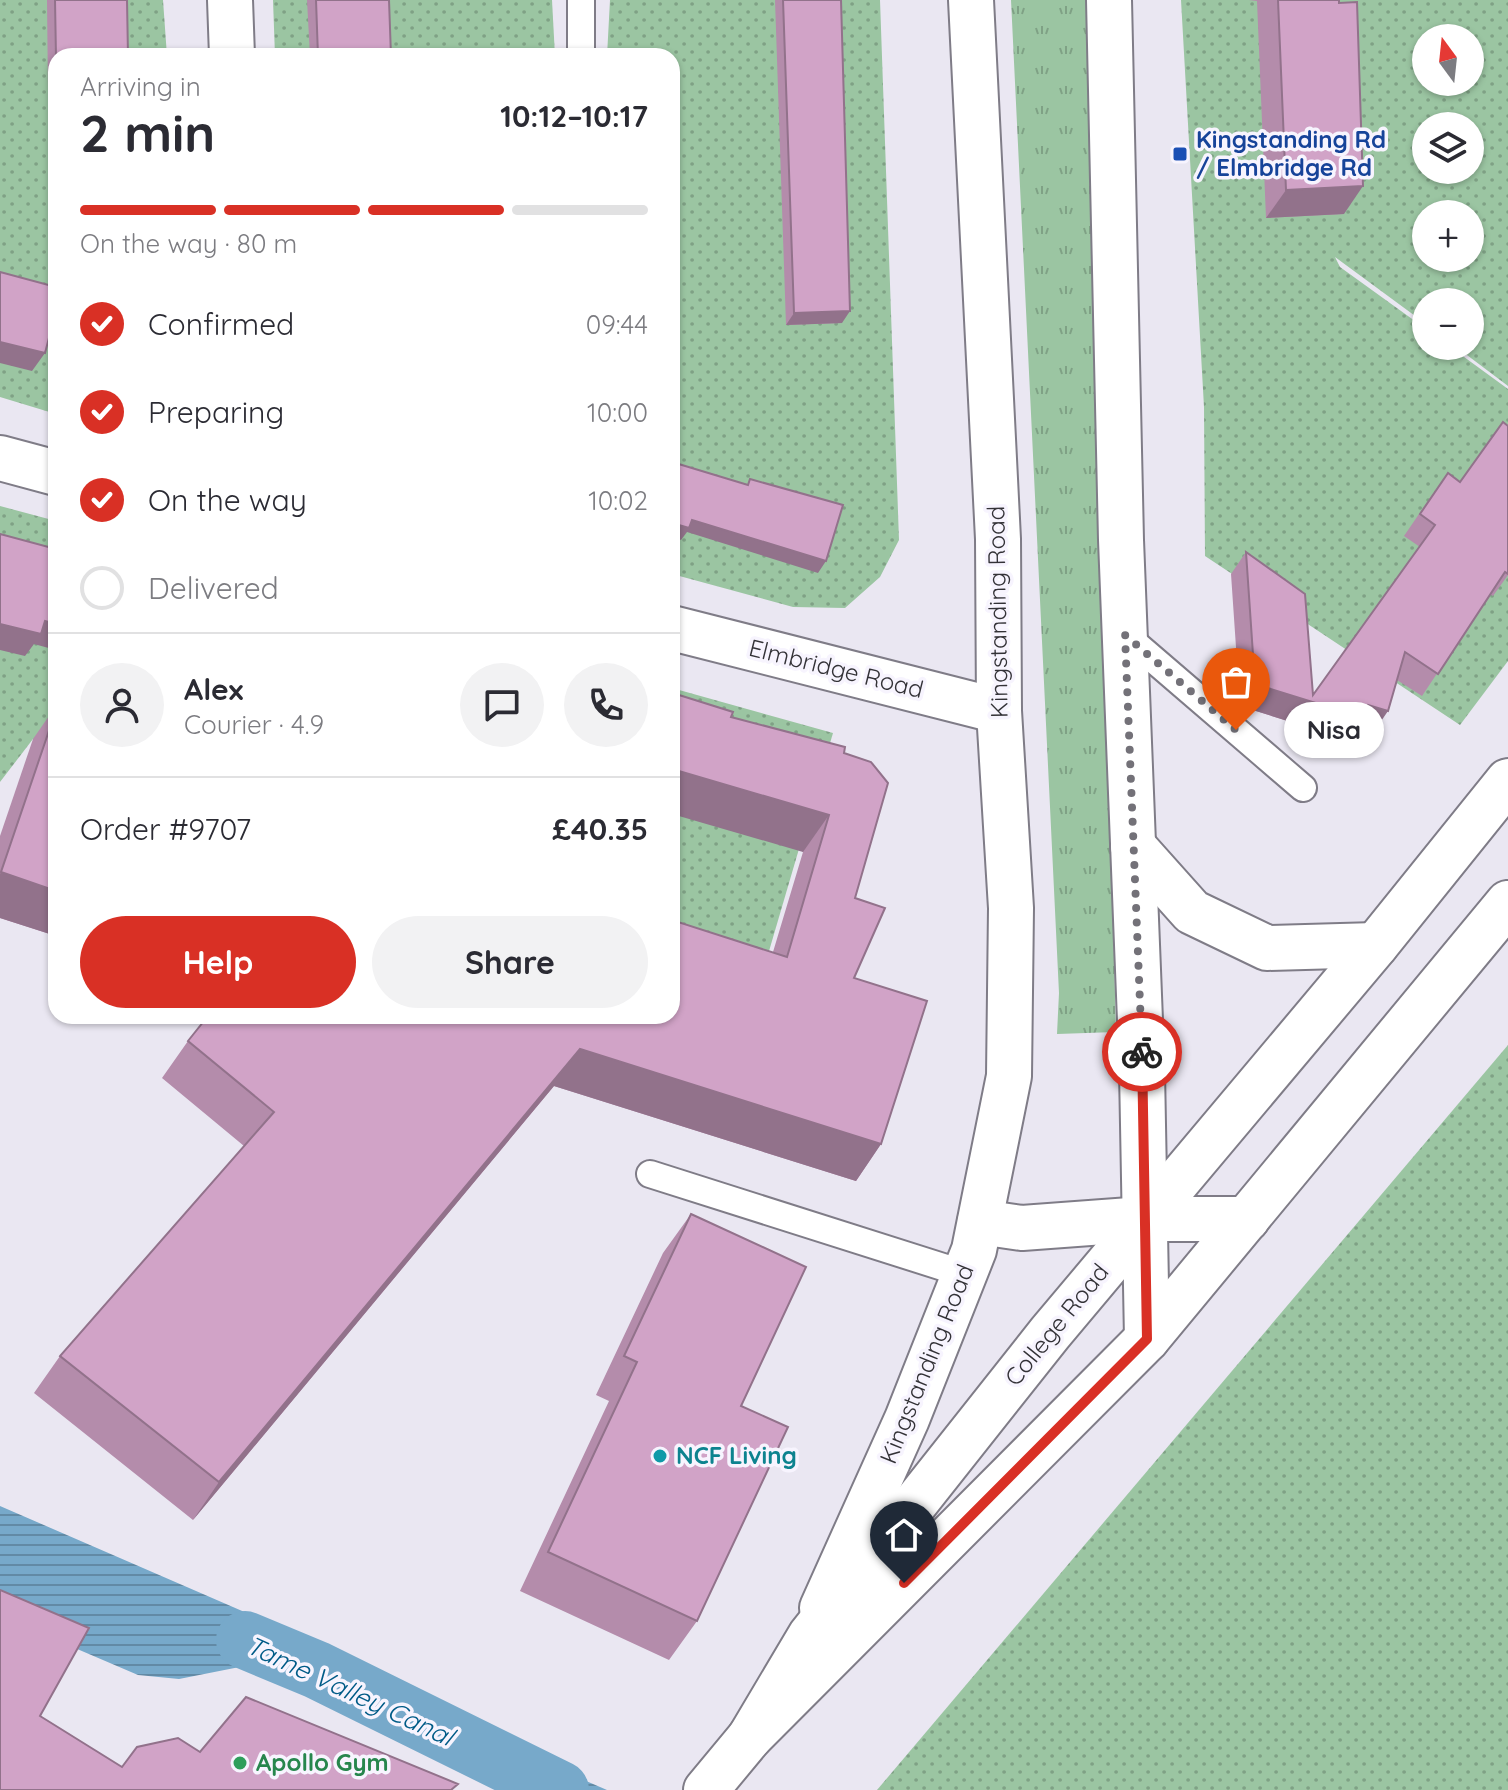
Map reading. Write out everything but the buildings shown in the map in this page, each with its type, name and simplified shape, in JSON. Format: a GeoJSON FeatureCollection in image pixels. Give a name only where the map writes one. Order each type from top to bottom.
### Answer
{"type":"FeatureCollection","features":[{"type":"Feature","properties":{"kind":"main road"},"geometry":{"type":"LineString","coordinates":[[230,0],[232,48]]}},
{"type":"Feature","properties":{"kind":"main road","name":"Kingstanding Road"},"geometry":{"type":"LineString","coordinates":[[810,1636],[907,1419],[965,1274],[980,1222],[1009,1076],[1011,908],[999,711],[998,539],[971,0]]}},
{"type":"Feature","properties":{"kind":"main road"},"geometry":{"type":"LineString","coordinates":[[1109,0],[1125,635],[1142,1071],[1147,1339]]}},
{"type":"Feature","properties":{"kind":"main road"},"geometry":{"type":"LineString","coordinates":[[0,458],[48,471]]}},
{"type":"Feature","properties":{"kind":"main road","name":"Elmbridge Road"},"geometry":{"type":"LineString","coordinates":[[680,630],[999,711]]}},
{"type":"Feature","properties":{"kind":"main road","name":"College Road"},"geometry":{"type":"LineString","coordinates":[[750,1737],[810,1636],[1144,1219],[1376,945],[1508,781]]}},
{"type":"Feature","properties":{"kind":"main road"},"geometry":{"type":"LineString","coordinates":[[1133,846],[1192,912],[1267,948],[1376,945]]}},
{"type":"Feature","properties":{"kind":"main road","name":"College Road"},"geometry":{"type":"LineString","coordinates":[[706,1790],[750,1737],[1147,1339],[1508,903]]}},
{"type":"Feature","properties":{"kind":"main road"},"geometry":{"type":"LineString","coordinates":[[980,1222],[1022,1228],[1144,1219],[1247,1219]]}},
{"type":"Feature","properties":{"kind":"lane"},"geometry":{"type":"LineString","coordinates":[[581,0],[581,48]]}},
{"type":"Feature","properties":{"kind":"lane"},"geometry":{"type":"LineString","coordinates":[[1125,635],[1303,788]]}},
{"type":"Feature","properties":{"kind":"lane"},"geometry":{"type":"LineString","coordinates":[[650,1174],[965,1274]]}},
{"type":"Feature","properties":{"kind":"green space"},"geometry":{"type":"Polygon","coordinates":[[[0,0],[163,0],[166,48],[48,48],[48,412],[0,397],[0,0]]]}},
{"type":"Feature","properties":{"kind":"green space"},"geometry":{"type":"Polygon","coordinates":[[[273,0],[552,0],[555,48],[275,48],[273,0]]]}},
{"type":"Feature","properties":{"kind":"green space"},"geometry":{"type":"Polygon","coordinates":[[[610,0],[880,0],[899,540],[880,577],[845,608],[793,607],[680,576],[680,48],[607,48],[610,0]]]}},
{"type":"Feature","properties":{"kind":"green space"},"geometry":{"type":"Polygon","coordinates":[[[1011,0],[1089,0],[1116,1032],[1057,1034],[1059,993],[1011,0]]]}},
{"type":"Feature","properties":{"kind":"green space"},"geometry":{"type":"Polygon","coordinates":[[[1181,0],[1508,0],[1508,386],[1474,360],[1484,360],[1484,288],[1412,288],[1412,314],[1335,257],[1340,267],[1412,319],[1412,360],[1468,360],[1508,389],[1508,661],[1460,725],[1205,556],[1204,407],[1181,0]]]}},
{"type":"Feature","properties":{"kind":"green space"},"geometry":{"type":"Polygon","coordinates":[[[0,506],[48,519],[48,744],[33,739],[0,782],[0,506]]]}},
{"type":"Feature","properties":{"kind":"green space"},"geometry":{"type":"Polygon","coordinates":[[[680,690],[833,733],[762,975],[680,941],[680,690]]]}},
{"type":"Feature","properties":{"kind":"green space"},"geometry":{"type":"Polygon","coordinates":[[[1508,1045],[1508,1790],[877,1790],[1508,1045]]]}},
{"type":"Feature","properties":{"kind":"water"},"geometry":{"type":"Polygon","coordinates":[[[0,1506],[256,1617],[317,1670],[265,1662],[179,1679],[138,1675],[0,1616],[0,1506]]]}},
{"type":"Feature","properties":{"kind":"water"},"geometry":{"type":"Polygon","coordinates":[[[490,1752],[549,1765],[607,1790],[531,1790],[490,1752]]]}},
{"type":"Feature","properties":{"kind":"waterway","name":"Tame Valley Canal"},"geometry":{"type":"LineString","coordinates":[[245,1640],[317,1670],[560,1790]]}},
{"type":"Feature","properties":{"kind":"way so far"},"geometry":{"type":"LineString","coordinates":[[1142,1052],[1125,635],[1236,730]]}},
{"type":"Feature","properties":{"kind":"place","name":"Kingstanding Rd / Elmbridge Rd"},"geometry":{"type":"Point","coordinates":[1180,154]}},
{"type":"Feature","properties":{"kind":"place","name":"Nisa"},"geometry":{"type":"Point","coordinates":[1236,730]}},
{"type":"Feature","properties":{"kind":"place","name":"NCF Living"},"geometry":{"type":"Point","coordinates":[660,1456]}},
{"type":"Feature","properties":{"kind":"place","name":"Apollo Gym"},"geometry":{"type":"Point","coordinates":[240,1763]}},
{"type":"Feature","properties":{"kind":"route"},"geometry":{"type":"LineString","coordinates":[[904,1583],[1147,1339],[1142,1052]]}}]}
